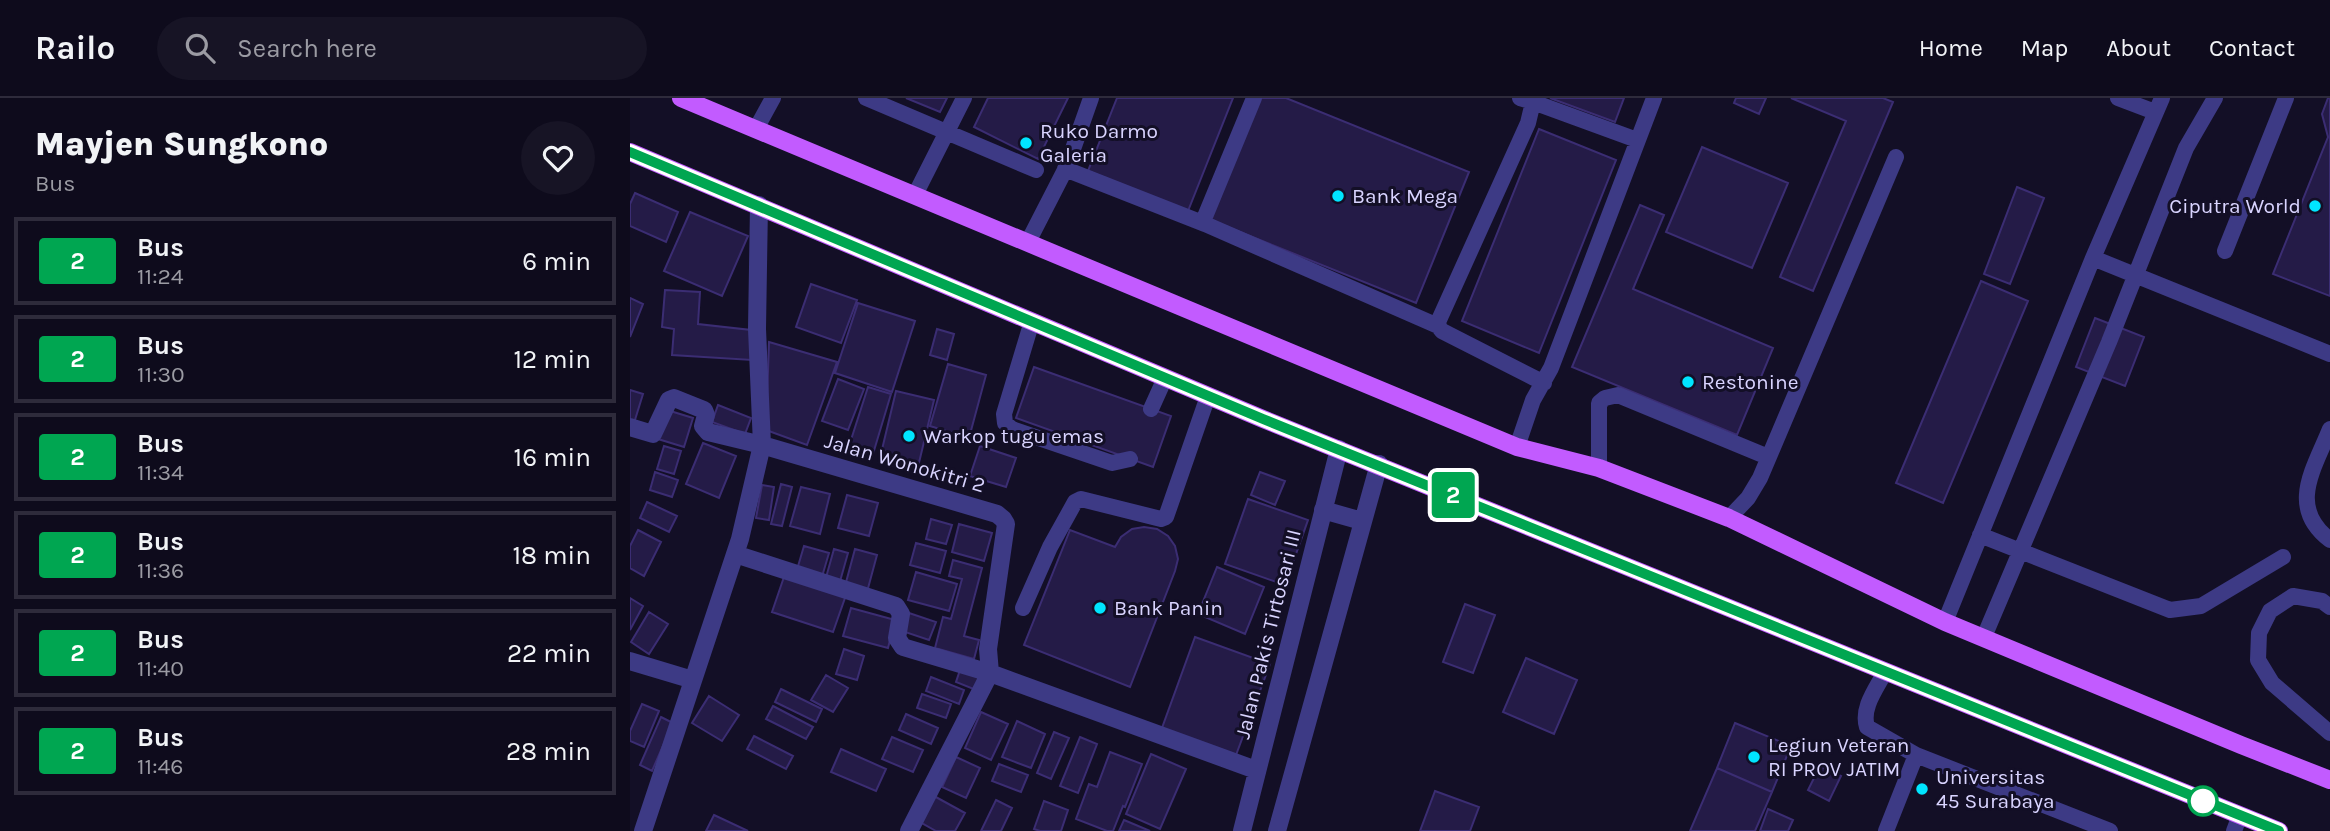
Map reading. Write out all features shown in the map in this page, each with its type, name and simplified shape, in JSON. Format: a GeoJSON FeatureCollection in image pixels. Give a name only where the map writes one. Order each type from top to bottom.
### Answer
{"type":"FeatureCollection","features":[{"type":"Feature","properties":{"kind":"main road"},"geometry":{"type":"LineString","coordinates":[[681,98],[1517,447],[1599,468],[1729,518],[1945,622],[2241,746],[2330,780]]}},
{"type":"Feature","properties":{"kind":"main road"},"geometry":{"type":"LineString","coordinates":[[630,152],[1208,396],[1885,672],[2237,823],[2279,831]]}},
{"type":"Feature","properties":{"kind":"street"},"geometry":{"type":"LineString","coordinates":[[643,831],[735,554],[762,445],[757,328],[759,205]]}},
{"type":"Feature","properties":{"kind":"street","name":"Jalan Wonokitri 2"},"geometry":{"type":"LineString","coordinates":[[630,427],[653,434],[668,400],[674,398],[704,410],[706,415],[703,426],[708,432],[762,445],[996,514],[1003,519],[1006,524],[988,649],[990,673],[913,830]]}},
{"type":"Feature","properties":{"kind":"street","name":"Jalan Pakis Tirtosari III"},"geometry":{"type":"LineString","coordinates":[[1242,831],[1339,449]]}},
{"type":"Feature","properties":{"kind":"street"},"geometry":{"type":"LineString","coordinates":[[1277,831],[1379,464]]}},
{"type":"Feature","properties":{"kind":"street"},"geometry":{"type":"LineString","coordinates":[[1323,510],[1362,522]]}},
{"type":"Feature","properties":{"kind":"street"},"geometry":{"type":"LineString","coordinates":[[735,554],[896,606],[901,614],[897,638],[903,647],[990,673],[1256,771]]}},
{"type":"Feature","properties":{"kind":"street"},"geometry":{"type":"LineString","coordinates":[[630,661],[693,680]]}},
{"type":"Feature","properties":{"kind":"lane"},"geometry":{"type":"LineString","coordinates":[[757,129],[773,98]]}},
{"type":"Feature","properties":{"kind":"lane"},"geometry":{"type":"LineString","coordinates":[[866,98],[1036,170]]}},
{"type":"Feature","properties":{"kind":"lane"},"geometry":{"type":"LineString","coordinates":[[915,195],[964,98]]}},
{"type":"Feature","properties":{"kind":"lane"},"geometry":{"type":"LineString","coordinates":[[1028,242],[1065,169],[1091,98]]}},
{"type":"Feature","properties":{"kind":"lane"},"geometry":{"type":"LineString","coordinates":[[1205,225],[1204,219],[1254,98]]}},
{"type":"Feature","properties":{"kind":"lane"},"geometry":{"type":"LineString","coordinates":[[1517,447],[1654,98]]}},
{"type":"Feature","properties":{"kind":"lane"},"geometry":{"type":"LineString","coordinates":[[1945,622],[2093,258],[2159,105],[2118,98]]}},
{"type":"Feature","properties":{"kind":"lane"},"geometry":{"type":"LineString","coordinates":[[1984,637],[2109,342],[2186,148],[2215,98]]}},
{"type":"Feature","properties":{"kind":"lane"},"geometry":{"type":"LineString","coordinates":[[2225,251],[2286,98]]}},
{"type":"Feature","properties":{"kind":"lane"},"geometry":{"type":"LineString","coordinates":[[1544,383],[1441,331],[1438,320],[1528,123],[1527,100],[1637,140]]}},
{"type":"Feature","properties":{"kind":"lane"},"geometry":{"type":"LineString","coordinates":[[1729,518],[1748,498],[1760,478],[1896,157]]}},
{"type":"Feature","properties":{"kind":"lane"},"geometry":{"type":"LineString","coordinates":[[1065,169],[1205,225],[1438,326]]}},
{"type":"Feature","properties":{"kind":"lane"},"geometry":{"type":"LineString","coordinates":[[2093,258],[2330,354]]}},
{"type":"Feature","properties":{"kind":"lane"},"geometry":{"type":"LineString","coordinates":[[1032,321],[1004,414],[1005,423],[1012,429],[1112,463],[1130,459]]}},
{"type":"Feature","properties":{"kind":"lane"},"geometry":{"type":"LineString","coordinates":[[1151,409],[1165,378]]}},
{"type":"Feature","properties":{"kind":"lane"},"geometry":{"type":"LineString","coordinates":[[1599,468],[1599,403],[1605,398],[1618,395],[1768,457]]}},
{"type":"Feature","properties":{"kind":"lane"},"geometry":{"type":"LineString","coordinates":[[1023,608],[1049,547],[1075,502],[1082,499],[1161,519],[1166,517],[1208,396]]}},
{"type":"Feature","properties":{"kind":"lane"},"geometry":{"type":"LineString","coordinates":[[2330,429],[2308,484],[2306,507],[2318,530],[2330,540]]}},
{"type":"Feature","properties":{"kind":"lane"},"geometry":{"type":"LineString","coordinates":[[1980,535],[2170,610],[2201,606],[2283,557]]}},
{"type":"Feature","properties":{"kind":"lane"},"geometry":{"type":"LineString","coordinates":[[2330,607],[2322,601],[2294,596],[2270,611],[2259,633],[2258,660],[2272,683],[2330,733]]}},
{"type":"Feature","properties":{"kind":"lane"},"geometry":{"type":"LineString","coordinates":[[1885,672],[1866,709],[1867,727],[1916,755],[2110,831]]}},
{"type":"Feature","properties":{"kind":"lane"},"geometry":{"type":"LineString","coordinates":[[1886,831],[1916,755]]}},
{"type":"Feature","properties":{"kind":"building"},"geometry":{"type":"Polygon","coordinates":[[[906,98],[947,98],[940,112],[906,98]]]}},
{"type":"Feature","properties":{"kind":"building","name":"Ruko Darmo Galeria"},"geometry":{"type":"Polygon","coordinates":[[[988,98],[1068,98],[1038,159],[974,127],[988,98]]]}},
{"type":"Feature","properties":{"kind":"building"},"geometry":{"type":"Polygon","coordinates":[[[1117,98],[1233,98],[1188,211],[1088,171],[1117,98]]]}},
{"type":"Feature","properties":{"kind":"building","name":"Bank Mega"},"geometry":{"type":"Polygon","coordinates":[[[1256,98],[1286,98],[1469,172],[1416,303],[1208,219],[1256,98]]]}},
{"type":"Feature","properties":{"kind":"building"},"geometry":{"type":"Polygon","coordinates":[[[1550,98],[1624,98],[1615,122],[1550,98]]]}},
{"type":"Feature","properties":{"kind":"building"},"geometry":{"type":"Polygon","coordinates":[[[1736,98],[1766,98],[1759,114],[1734,103],[1736,98]]]}},
{"type":"Feature","properties":{"kind":"building"},"geometry":{"type":"Polygon","coordinates":[[[1791,98],[1883,98],[1893,102],[1813,291],[1780,277],[1846,121],[1791,98]]]}},
{"type":"Feature","properties":{"kind":"building","name":"Ciputra World"},"geometry":{"type":"Polygon","coordinates":[[[2328,98],[2330,296],[2273,274],[2328,137],[2322,114],[2328,98]]]}},
{"type":"Feature","properties":{"kind":"building"},"geometry":{"type":"Polygon","coordinates":[[[1539,129],[1616,160],[1539,353],[1462,321],[1539,129]]]}},
{"type":"Feature","properties":{"kind":"building"},"geometry":{"type":"Polygon","coordinates":[[[1702,147],[1788,183],[1752,268],[1666,232],[1702,147]]]}},
{"type":"Feature","properties":{"kind":"building"},"geometry":{"type":"Polygon","coordinates":[[[2017,187],[2044,198],[2010,284],[1984,274],[2017,187]]]}},
{"type":"Feature","properties":{"kind":"building"},"geometry":{"type":"Polygon","coordinates":[[[635,193],[678,212],[666,242],[630,226],[630,204],[635,193]]]}},
{"type":"Feature","properties":{"kind":"building"},"geometry":{"type":"Polygon","coordinates":[[[1640,205],[1664,215],[1633,289],[1773,348],[1737,435],[1572,367],[1640,205]]]}},
{"type":"Feature","properties":{"kind":"building"},"geometry":{"type":"Polygon","coordinates":[[[690,212],[748,236],[722,296],[664,271],[690,212]]]}},
{"type":"Feature","properties":{"kind":"building"},"geometry":{"type":"Polygon","coordinates":[[[1981,281],[2028,301],[1943,503],[1896,483],[1981,281]]]}},
{"type":"Feature","properties":{"kind":"building"},"geometry":{"type":"Polygon","coordinates":[[[811,284],[857,300],[841,343],[796,327],[811,284]]]}},
{"type":"Feature","properties":{"kind":"building"},"geometry":{"type":"Polygon","coordinates":[[[665,290],[700,292],[698,324],[751,330],[752,360],[672,355],[674,329],[662,327],[665,290]]]}},
{"type":"Feature","properties":{"kind":"building"},"geometry":{"type":"Polygon","coordinates":[[[630,298],[643,304],[630,337],[630,298]]]}},
{"type":"Feature","properties":{"kind":"building"},"geometry":{"type":"Polygon","coordinates":[[[858,303],[915,321],[892,392],[835,373],[858,303]]]}},
{"type":"Feature","properties":{"kind":"building"},"geometry":{"type":"Polygon","coordinates":[[[2095,318],[2144,337],[2125,386],[2076,367],[2095,318]]]}},
{"type":"Feature","properties":{"kind":"building"},"geometry":{"type":"Polygon","coordinates":[[[937,329],[954,334],[947,360],[930,355],[937,329]]]}},
{"type":"Feature","properties":{"kind":"building"},"geometry":{"type":"Polygon","coordinates":[[[769,342],[837,362],[807,445],[766,430],[769,342]]]}},
{"type":"Feature","properties":{"kind":"building"},"geometry":{"type":"Polygon","coordinates":[[[948,364],[986,375],[969,438],[930,426],[948,364]]]}},
{"type":"Feature","properties":{"kind":"building"},"geometry":{"type":"Polygon","coordinates":[[[1034,367],[1171,416],[1153,467],[1016,418],[1034,367]]]}},
{"type":"Feature","properties":{"kind":"building"},"geometry":{"type":"Polygon","coordinates":[[[838,379],[864,389],[848,430],[822,421],[838,379]]]}},
{"type":"Feature","properties":{"kind":"building"},"geometry":{"type":"Polygon","coordinates":[[[868,387],[891,394],[873,454],[849,446],[868,387]]]}},
{"type":"Feature","properties":{"kind":"building"},"geometry":{"type":"Polygon","coordinates":[[[630,390],[643,394],[634,423],[630,421],[630,390]]]}},
{"type":"Feature","properties":{"kind":"building"},"geometry":{"type":"Polygon","coordinates":[[[896,391],[934,400],[917,471],[879,462],[896,391]]]}},
{"type":"Feature","properties":{"kind":"building"},"geometry":{"type":"Polygon","coordinates":[[[718,405],[751,418],[745,434],[712,422],[718,405]]]}},
{"type":"Feature","properties":{"kind":"building"},"geometry":{"type":"Polygon","coordinates":[[[667,410],[693,418],[684,447],[658,439],[667,410]]]}},
{"type":"Feature","properties":{"kind":"building"},"geometry":{"type":"Polygon","coordinates":[[[703,443],[736,456],[719,498],[686,484],[703,443]]]}},
{"type":"Feature","properties":{"kind":"building"},"geometry":{"type":"Polygon","coordinates":[[[664,446],[681,451],[674,474],[657,469],[664,446]]]}},
{"type":"Feature","properties":{"kind":"building"},"geometry":{"type":"Polygon","coordinates":[[[980,446],[1016,458],[1006,487],[970,476],[980,446]]]}},
{"type":"Feature","properties":{"kind":"building"},"geometry":{"type":"Polygon","coordinates":[[[655,472],[678,480],[672,497],[650,490],[655,472]]]}},
{"type":"Feature","properties":{"kind":"building"},"geometry":{"type":"Polygon","coordinates":[[[1260,472],[1285,481],[1275,505],[1251,495],[1260,472]]]}},
{"type":"Feature","properties":{"kind":"building"},"geometry":{"type":"Polygon","coordinates":[[[781,484],[792,487],[782,526],[771,524],[781,484]]]}},
{"type":"Feature","properties":{"kind":"building"},"geometry":{"type":"Polygon","coordinates":[[[762,485],[774,487],[769,520],[756,518],[762,485]]]}},
{"type":"Feature","properties":{"kind":"building"},"geometry":{"type":"Polygon","coordinates":[[[801,487],[830,494],[820,534],[790,526],[801,487]]]}},
{"type":"Feature","properties":{"kind":"building"},"geometry":{"type":"Polygon","coordinates":[[[847,495],[878,503],[869,536],[838,528],[847,495]]]}},
{"type":"Feature","properties":{"kind":"building"},"geometry":{"type":"Polygon","coordinates":[[[1248,499],[1308,520],[1285,585],[1225,564],[1248,499]]]}},
{"type":"Feature","properties":{"kind":"building"},"geometry":{"type":"Polygon","coordinates":[[[647,502],[677,516],[669,532],[640,518],[647,502]]]}},
{"type":"Feature","properties":{"kind":"building"},"geometry":{"type":"Polygon","coordinates":[[[931,519],[952,525],[946,544],[926,539],[931,519]]]}},
{"type":"Feature","properties":{"kind":"building"},"geometry":{"type":"Polygon","coordinates":[[[959,524],[992,533],[984,561],[952,552],[959,524]]]}},
{"type":"Feature","properties":{"kind":"building","name":"Bank Panin"},"geometry":{"type":"Polygon","coordinates":[[[1132,529],[1157,529],[1168,536],[1175,546],[1178,559],[1130,687],[1024,645],[1070,530],[1115,547],[1121,537],[1132,529]]]}},
{"type":"Feature","properties":{"kind":"building"},"geometry":{"type":"Polygon","coordinates":[[[638,530],[661,542],[644,576],[630,568],[630,546],[638,530]]]}},
{"type":"Feature","properties":{"kind":"building"},"geometry":{"type":"Polygon","coordinates":[[[916,543],[946,551],[940,573],[910,565],[916,543]]]}},
{"type":"Feature","properties":{"kind":"building"},"geometry":{"type":"Polygon","coordinates":[[[804,546],[829,553],[821,580],[796,573],[804,546]]]}},
{"type":"Feature","properties":{"kind":"building"},"geometry":{"type":"Polygon","coordinates":[[[834,549],[848,553],[839,585],[825,581],[834,549]]]}},
{"type":"Feature","properties":{"kind":"building"},"geometry":{"type":"Polygon","coordinates":[[[855,549],[877,555],[867,592],[845,586],[855,549]]]}},
{"type":"Feature","properties":{"kind":"building"},"geometry":{"type":"Polygon","coordinates":[[[953,560],[982,568],[964,636],[979,640],[974,659],[935,648],[943,617],[951,619],[962,579],[949,576],[953,560]]]}},
{"type":"Feature","properties":{"kind":"building"},"geometry":{"type":"Polygon","coordinates":[[[1217,567],[1264,587],[1245,634],[1198,614],[1217,567]]]}},
{"type":"Feature","properties":{"kind":"building"},"geometry":{"type":"Polygon","coordinates":[[[916,572],[957,584],[949,611],[908,600],[916,572]]]}},
{"type":"Feature","properties":{"kind":"building"},"geometry":{"type":"Polygon","coordinates":[[[785,574],[846,595],[833,632],[772,612],[785,574]]]}},
{"type":"Feature","properties":{"kind":"building"},"geometry":{"type":"Polygon","coordinates":[[[630,598],[643,606],[630,630],[630,598]]]}},
{"type":"Feature","properties":{"kind":"building"},"geometry":{"type":"Polygon","coordinates":[[[1465,604],[1495,615],[1473,673],[1443,662],[1465,604]]]}},
{"type":"Feature","properties":{"kind":"building"},"geometry":{"type":"Polygon","coordinates":[[[851,608],[895,620],[888,648],[843,636],[851,608]]]}},
{"type":"Feature","properties":{"kind":"building"},"geometry":{"type":"Polygon","coordinates":[[[649,612],[668,624],[649,654],[631,642],[649,612]]]}},
{"type":"Feature","properties":{"kind":"building"},"geometry":{"type":"Polygon","coordinates":[[[909,613],[936,622],[929,640],[902,631],[909,613]]]}},
{"type":"Feature","properties":{"kind":"building"},"geometry":{"type":"Polygon","coordinates":[[[1195,637],[1270,664],[1236,755],[1162,728],[1195,637]]]}},
{"type":"Feature","properties":{"kind":"building"},"geometry":{"type":"Polygon","coordinates":[[[844,649],[864,656],[857,680],[836,674],[844,649]]]}},
{"type":"Feature","properties":{"kind":"building"},"geometry":{"type":"Polygon","coordinates":[[[1526,658],[1577,680],[1554,734],[1503,712],[1526,658]]]}},
{"type":"Feature","properties":{"kind":"building"},"geometry":{"type":"Polygon","coordinates":[[[961,667],[982,674],[976,690],[956,682],[961,667]]]}},
{"type":"Feature","properties":{"kind":"building"},"geometry":{"type":"Polygon","coordinates":[[[826,675],[848,688],[833,712],[811,700],[826,675]]]}},
{"type":"Feature","properties":{"kind":"building"},"geometry":{"type":"Polygon","coordinates":[[[931,677],[964,690],[959,704],[926,691],[931,677]]]}},
{"type":"Feature","properties":{"kind":"building"},"geometry":{"type":"Polygon","coordinates":[[[781,689],[822,709],[816,722],[775,702],[781,689]]]}},
{"type":"Feature","properties":{"kind":"building"},"geometry":{"type":"Polygon","coordinates":[[[922,694],[951,704],[946,718],[917,708],[922,694]]]}},
{"type":"Feature","properties":{"kind":"building"},"geometry":{"type":"Polygon","coordinates":[[[709,696],[739,715],[722,741],[692,723],[709,696]]]}},
{"type":"Feature","properties":{"kind":"building"},"geometry":{"type":"Polygon","coordinates":[[[642,704],[659,711],[644,747],[630,741],[630,731],[642,704]]]}},
{"type":"Feature","properties":{"kind":"building"},"geometry":{"type":"Polygon","coordinates":[[[773,706],[813,727],[806,739],[766,719],[773,706]]]}},
{"type":"Feature","properties":{"kind":"building"},"geometry":{"type":"Polygon","coordinates":[[[981,712],[1008,724],[991,760],[965,748],[981,712]]]}},
{"type":"Feature","properties":{"kind":"building"},"geometry":{"type":"Polygon","coordinates":[[[906,714],[938,728],[931,744],[899,730],[906,714]]]}},
{"type":"Feature","properties":{"kind":"building"},"geometry":{"type":"Polygon","coordinates":[[[661,717],[673,723],[652,771],[640,765],[661,717]]]}},
{"type":"Feature","properties":{"kind":"building"},"geometry":{"type":"Polygon","coordinates":[[[1017,721],[1045,734],[1031,768],[1002,757],[1017,721]]]}},
{"type":"Feature","properties":{"kind":"building","name":"Legiun Veteran RI PROV JATIM"},"geometry":{"type":"Polygon","coordinates":[[[1735,723],[1791,746],[1772,792],[1717,768],[1735,723]]]}},
{"type":"Feature","properties":{"kind":"building"},"geometry":{"type":"Polygon","coordinates":[[[1054,732],[1069,738],[1051,779],[1037,773],[1054,732]]]}},
{"type":"Feature","properties":{"kind":"building"},"geometry":{"type":"Polygon","coordinates":[[[754,736],[793,756],[786,769],[747,749],[754,736]]]}},
{"type":"Feature","properties":{"kind":"building"},"geometry":{"type":"Polygon","coordinates":[[[892,737],[923,750],[913,772],[882,759],[892,737]]]}},
{"type":"Feature","properties":{"kind":"building"},"geometry":{"type":"Polygon","coordinates":[[[1080,737],[1097,744],[1078,793],[1060,786],[1080,737]]]}},
{"type":"Feature","properties":{"kind":"building"},"geometry":{"type":"Polygon","coordinates":[[[841,749],[886,769],[876,791],[831,772],[841,749]]]}},
{"type":"Feature","properties":{"kind":"building"},"geometry":{"type":"Polygon","coordinates":[[[1110,752],[1142,764],[1113,831],[1107,831],[1076,819],[1089,784],[1097,787],[1110,752]]]}},
{"type":"Feature","properties":{"kind":"building"},"geometry":{"type":"Polygon","coordinates":[[[1151,754],[1186,769],[1160,829],[1126,814],[1151,754]]]}},
{"type":"Feature","properties":{"kind":"building"},"geometry":{"type":"Polygon","coordinates":[[[956,757],[980,768],[966,798],[942,787],[956,757]]]}},
{"type":"Feature","properties":{"kind":"building"},"geometry":{"type":"Polygon","coordinates":[[[999,764],[1028,775],[1021,792],[992,781],[999,764]]]}},
{"type":"Feature","properties":{"kind":"building"},"geometry":{"type":"Polygon","coordinates":[[[1820,766],[1841,776],[1829,801],[1808,790],[1820,766]]]}},
{"type":"Feature","properties":{"kind":"building"},"geometry":{"type":"Polygon","coordinates":[[[1717,768],[1772,792],[1755,831],[1690,831],[1717,768]]]}},
{"type":"Feature","properties":{"kind":"building"},"geometry":{"type":"Polygon","coordinates":[[[1435,791],[1479,807],[1470,831],[1420,831],[1435,791]]]}},
{"type":"Feature","properties":{"kind":"building"},"geometry":{"type":"Polygon","coordinates":[[[934,796],[965,813],[955,831],[936,831],[920,822],[934,796]]]}},
{"type":"Feature","properties":{"kind":"building"},"geometry":{"type":"Polygon","coordinates":[[[996,800],[1012,808],[1001,831],[981,831],[996,800]]]}},
{"type":"Feature","properties":{"kind":"building"},"geometry":{"type":"Polygon","coordinates":[[[1044,801],[1068,810],[1061,831],[1034,829],[1044,801]]]}},
{"type":"Feature","properties":{"kind":"building"},"geometry":{"type":"Polygon","coordinates":[[[1768,809],[1793,820],[1788,831],[1760,831],[1768,809]]]}},
{"type":"Feature","properties":{"kind":"building"},"geometry":{"type":"Polygon","coordinates":[[[714,815],[748,831],[706,831],[714,815]]]}},
{"type":"Feature","properties":{"kind":"building"},"geometry":{"type":"Polygon","coordinates":[[[1124,820],[1150,831],[1119,831],[1124,820]]]}},
{"type":"Feature","properties":{"kind":"bus line","name":"2"},"geometry":{"type":"LineString","coordinates":[[630,152],[1263,419],[2279,831]]}},
{"type":"Feature","properties":{"kind":"place","name":"Ruko Darmo Galeria"},"geometry":{"type":"Point","coordinates":[1026,143]}},
{"type":"Feature","properties":{"kind":"place","name":"Bank Mega"},"geometry":{"type":"Point","coordinates":[1338,196]}},
{"type":"Feature","properties":{"kind":"place","name":"Ciputra World"},"geometry":{"type":"Point","coordinates":[2315,206]}},
{"type":"Feature","properties":{"kind":"place","name":"Restonine"},"geometry":{"type":"Point","coordinates":[1688,382]}},
{"type":"Feature","properties":{"kind":"place","name":"Warkop tugu emas"},"geometry":{"type":"Point","coordinates":[909,436]}},
{"type":"Feature","properties":{"kind":"place","name":"Bank Panin"},"geometry":{"type":"Point","coordinates":[1100,608]}},
{"type":"Feature","properties":{"kind":"place","name":"Legiun Veteran RI PROV JATIM"},"geometry":{"type":"Point","coordinates":[1754,757]}},
{"type":"Feature","properties":{"kind":"place","name":"Universitas 45 Surabaya"},"geometry":{"type":"Point","coordinates":[1922,789]}}]}
